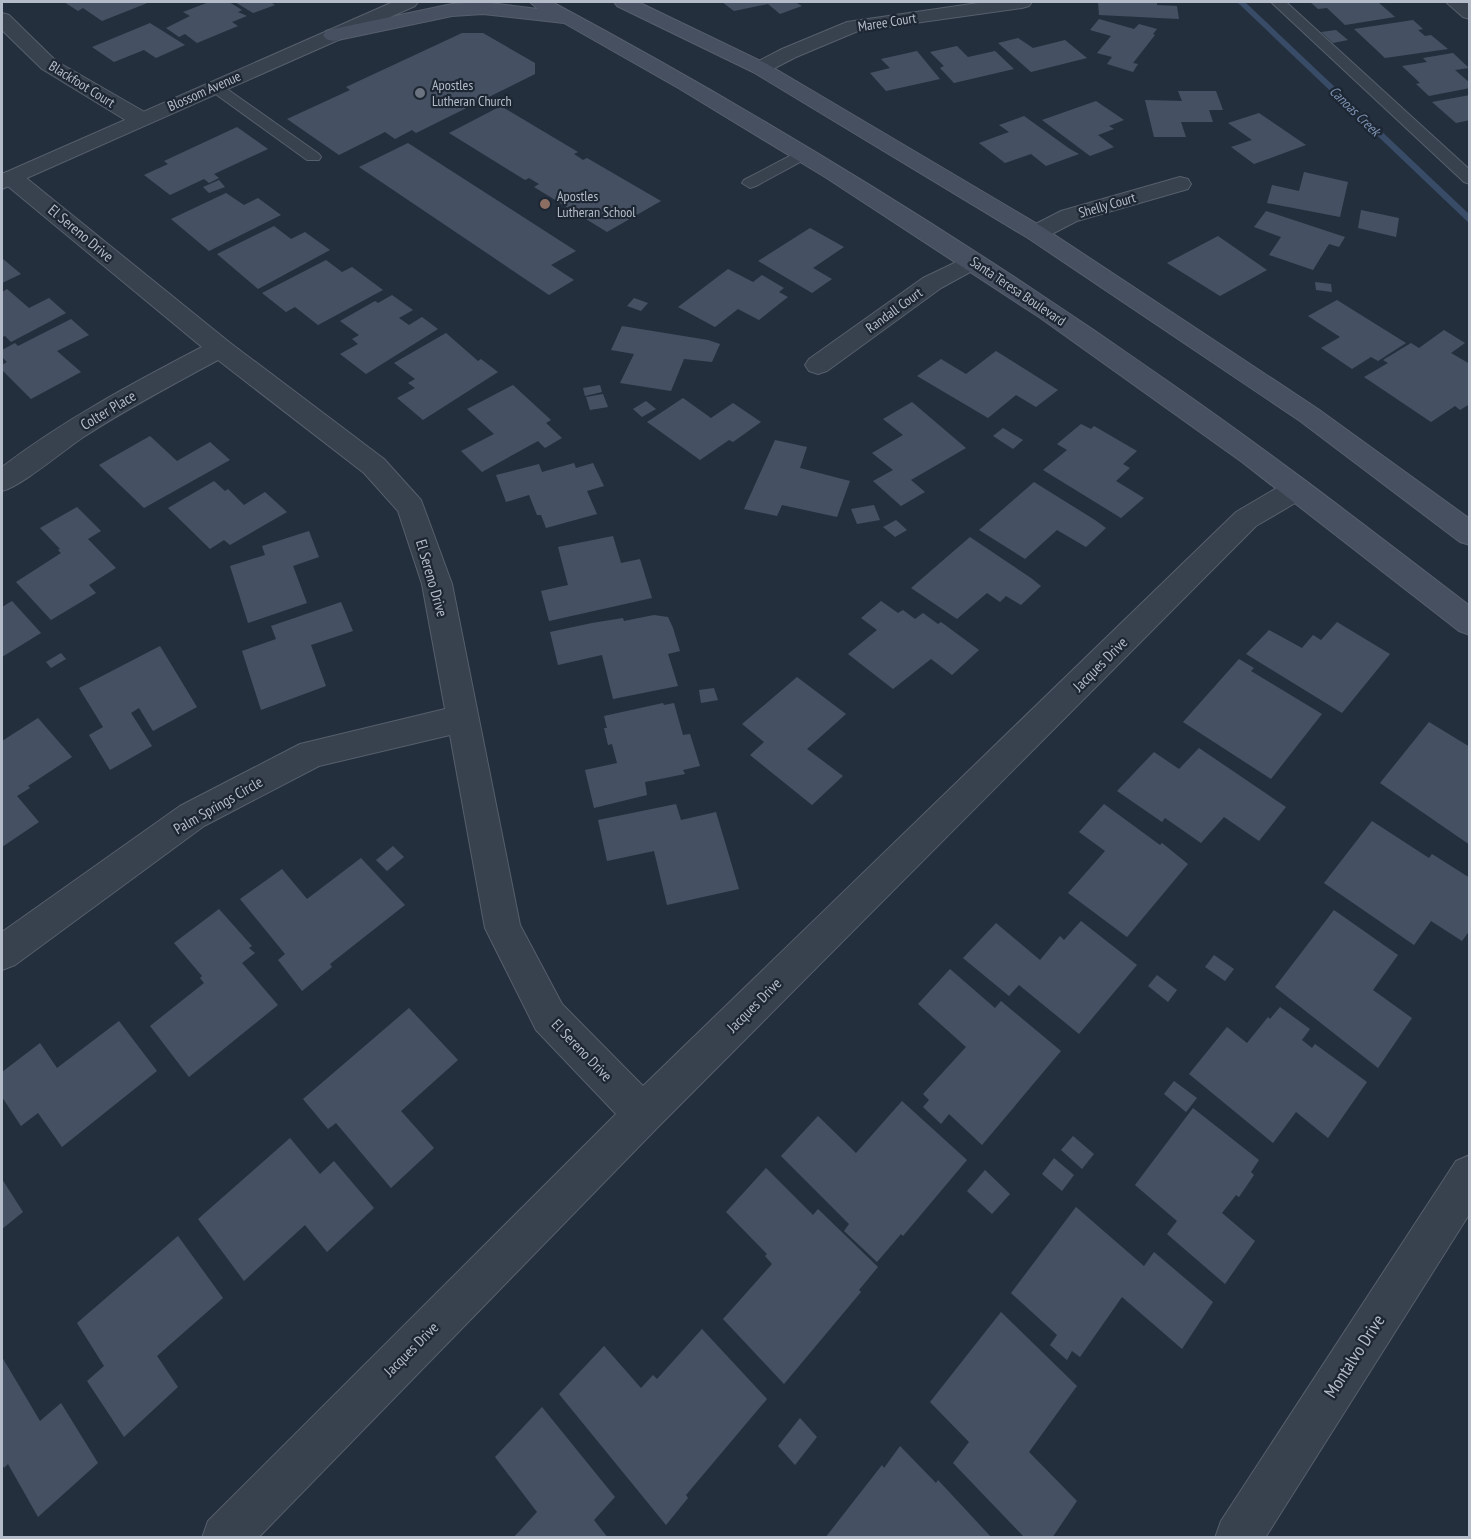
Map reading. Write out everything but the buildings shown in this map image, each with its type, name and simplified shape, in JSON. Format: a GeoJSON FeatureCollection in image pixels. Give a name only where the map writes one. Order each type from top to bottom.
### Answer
{"type":"FeatureCollection","features":[{"type":"Feature","properties":{"kind":"main road"},"geometry":{"type":"LineString","coordinates":[[372,17],[388,2]]}},
{"type":"Feature","properties":{"kind":"main road","name":"Santa Teresa Boulevard"},"geometry":{"type":"LineString","coordinates":[[539,2],[687,83],[805,153],[973,261],[1120,360],[1297,489],[1470,623]]}},
{"type":"Feature","properties":{"kind":"main road"},"geometry":{"type":"LineString","coordinates":[[624,2],[760,68],[1036,233],[1309,415],[1470,534]]}},
{"type":"Feature","properties":{"kind":"main road"},"geometry":{"type":"LineString","coordinates":[[333,35],[452,10],[483,8],[574,20]]}},
{"type":"Feature","properties":{"kind":"street","name":"Blossom Avenue"},"geometry":{"type":"LineString","coordinates":[[7,180],[408,2]]}},
{"type":"Feature","properties":{"kind":"street","name":"Maree Court"},"geometry":{"type":"LineString","coordinates":[[760,68],[789,53],[854,26],[1022,2]]}},
{"type":"Feature","properties":{"kind":"street"},"geometry":{"type":"LineString","coordinates":[[1455,2],[1470,14]]}},
{"type":"Feature","properties":{"kind":"street","name":"Blackfoot Court"},"geometry":{"type":"LineString","coordinates":[[2,19],[49,65],[140,120]]}},
{"type":"Feature","properties":{"kind":"street","name":"El Sereno Drive"},"geometry":{"type":"LineString","coordinates":[[7,180],[374,466],[411,507],[437,584],[504,928],[549,1017],[643,1114]]}},
{"type":"Feature","properties":{"kind":"street","name":"Shelly Court"},"geometry":{"type":"LineString","coordinates":[[1036,233],[1069,216],[1180,184]]}},
{"type":"Feature","properties":{"kind":"street","name":"Randall Court"},"geometry":{"type":"LineString","coordinates":[[818,365],[932,283],[973,261]]}},
{"type":"Feature","properties":{"kind":"street","name":"Colter Place"},"geometry":{"type":"LineString","coordinates":[[2,481],[35,455],[116,403],[220,348]]}},
{"type":"Feature","properties":{"kind":"street","name":"Jacques Drive"},"geometry":{"type":"LineString","coordinates":[[225,1538],[643,1114],[1246,519],[1297,489]]}},
{"type":"Feature","properties":{"kind":"street","name":"Palm Springs Circle"},"geometry":{"type":"LineString","coordinates":[[2,952],[192,816],[312,754],[464,718]]}},
{"type":"Feature","properties":{"kind":"street","name":"Montalvo Drive"},"geometry":{"type":"LineString","coordinates":[[1238,1538],[1470,1175]]}},
{"type":"Feature","properties":{"kind":"lane"},"geometry":{"type":"LineString","coordinates":[[1278,2],[1470,179]]}},
{"type":"Feature","properties":{"kind":"lane"},"geometry":{"type":"LineString","coordinates":[[215,87],[313,158]]}},
{"type":"Feature","properties":{"kind":"lane"},"geometry":{"type":"LineString","coordinates":[[750,183],[805,153]]}},
{"type":"Feature","properties":{"kind":"waterway","name":"Canoas Creek"},"geometry":{"type":"LineString","coordinates":[[1241,2],[1470,221]]}},
{"type":"Feature","properties":{"kind":"place","name":"Apostles Lutheran Church"},"geometry":{"type":"Point","coordinates":[420,93]}},
{"type":"Feature","properties":{"kind":"place","name":"Apostles Lutheran School"},"geometry":{"type":"Point","coordinates":[545,204]}}]}
